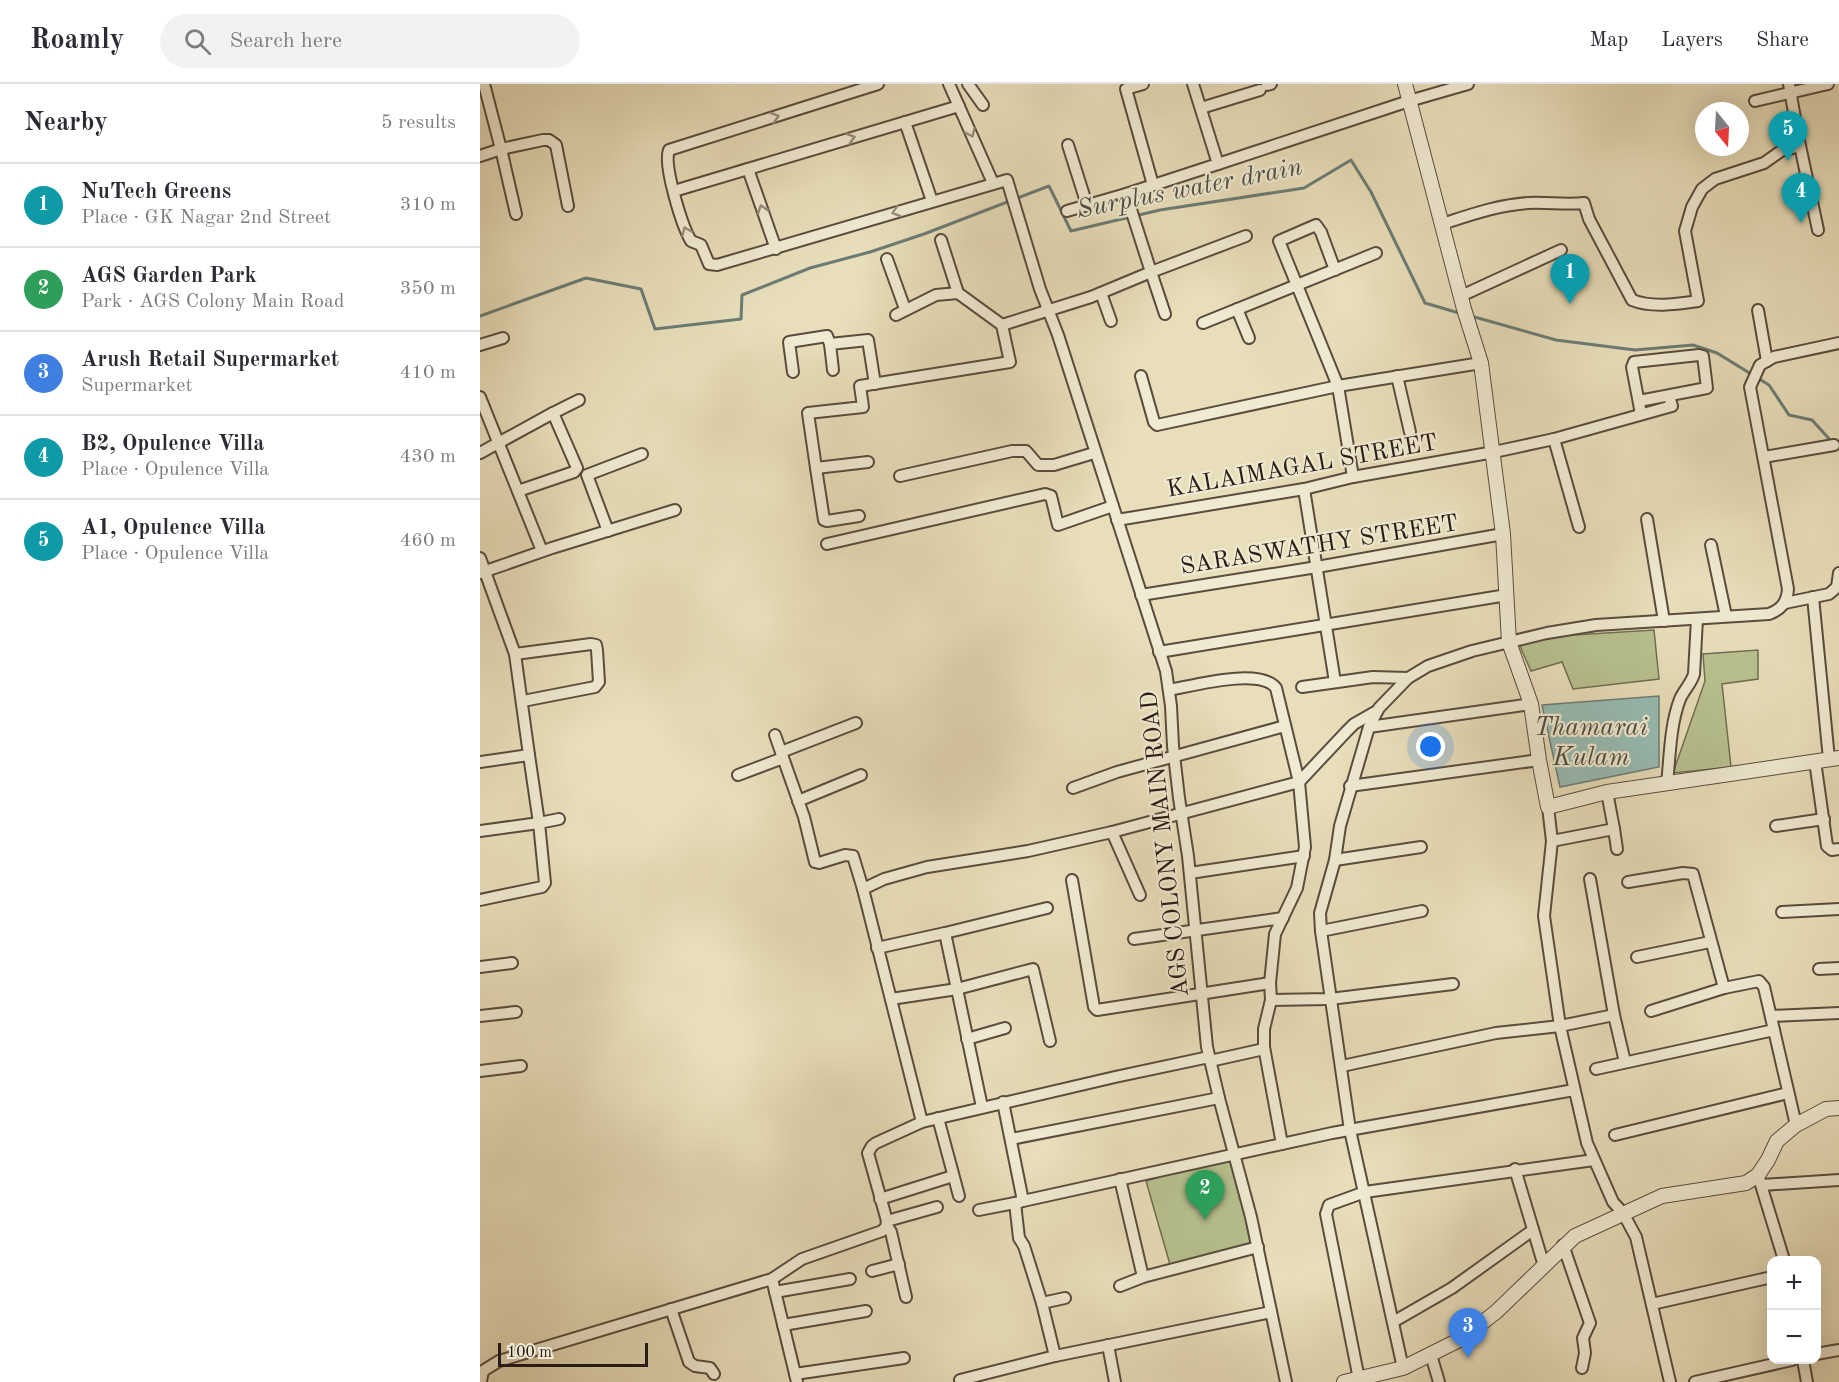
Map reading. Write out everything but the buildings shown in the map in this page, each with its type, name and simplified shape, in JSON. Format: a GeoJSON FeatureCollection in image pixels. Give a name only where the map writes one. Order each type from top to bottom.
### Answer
{"type":"FeatureCollection","features":[{"type":"Feature","properties":{"kind":"street"},"geometry":{"type":"LineString","coordinates":[[484,84],[516,214]]}},
{"type":"Feature","properties":{"kind":"street"},"geometry":{"type":"LineString","coordinates":[[878,84],[669,150],[668,159],[674,191],[687,235],[690,241],[700,245],[709,264],[725,264],[993,183],[949,84]]}},
{"type":"Feature","properties":{"kind":"street"},"geometry":{"type":"LineString","coordinates":[[968,84],[983,105]]}},
{"type":"Feature","properties":{"kind":"street"},"geometry":{"type":"LineString","coordinates":[[1143,84],[1125,87],[1153,185]]}},
{"type":"Feature","properties":{"kind":"street"},"geometry":{"type":"LineString","coordinates":[[1193,84],[1218,164]]}},
{"type":"Feature","properties":{"kind":"street"},"geometry":{"type":"LineString","coordinates":[[1405,84],[1469,326],[1481,363],[1503,534],[1509,642],[1531,704],[1548,807],[1552,841],[1545,916],[1560,1026],[1587,1143],[1613,1202],[1636,1237],[1670,1382]]}},
{"type":"Feature","properties":{"kind":"street"},"geometry":{"type":"LineString","coordinates":[[1067,211],[1468,84]]}},
{"type":"Feature","properties":{"kind":"street"},"geometry":{"type":"LineString","coordinates":[[1755,101],[1790,89],[1828,84]]}},
{"type":"Feature","properties":{"kind":"street"},"geometry":{"type":"LineString","coordinates":[[1201,108],[1266,86]]}},
{"type":"Feature","properties":{"kind":"street"},"geometry":{"type":"LineString","coordinates":[[1790,89],[1818,230]]}},
{"type":"Feature","properties":{"kind":"street"},"geometry":{"type":"LineString","coordinates":[[674,191],[959,106]]}},
{"type":"Feature","properties":{"kind":"street"},"geometry":{"type":"LineString","coordinates":[[905,122],[932,201]]}},
{"type":"Feature","properties":{"kind":"street"},"geometry":{"type":"LineString","coordinates":[[480,156],[543,140],[554,142],[567,206]]}},
{"type":"Feature","properties":{"kind":"street"},"geometry":{"type":"LineString","coordinates":[[1068,145],[1087,205]]}},
{"type":"Feature","properties":{"kind":"street"},"geometry":{"type":"LineString","coordinates":[[1442,224],[1493,208],[1529,203],[1564,205],[1584,203],[1589,219],[1632,300],[1640,303],[1673,304],[1698,301],[1685,231],[1692,207],[1702,189],[1715,179],[1764,163],[1781,151],[1801,149]]}},
{"type":"Feature","properties":{"kind":"street"},"geometry":{"type":"LineString","coordinates":[[748,169],[776,249]]}},
{"type":"Feature","properties":{"kind":"street","name":"AGS COLONY MAIN ROAD"},"geometry":{"type":"LineString","coordinates":[[993,183],[1007,180],[1040,289],[1050,311],[1166,671],[1210,1059],[1258,1247],[1286,1382]]}},
{"type":"Feature","properties":{"kind":"street"},"geometry":{"type":"LineString","coordinates":[[1126,194],[1165,314]]}},
{"type":"Feature","properties":{"kind":"street"},"geometry":{"type":"LineString","coordinates":[[1335,270],[1319,227],[1313,224],[1279,241],[1338,386],[1353,477]]}},
{"type":"Feature","properties":{"kind":"street"},"geometry":{"type":"LineString","coordinates":[[1002,325],[1050,311],[1246,236]]}},
{"type":"Feature","properties":{"kind":"street"},"geometry":{"type":"LineString","coordinates":[[860,516],[824,520],[808,413],[862,407],[860,386],[1010,362],[1002,325],[958,292],[942,240]]}},
{"type":"Feature","properties":{"kind":"street"},"geometry":{"type":"LineString","coordinates":[[1463,302],[1560,249]]}},
{"type":"Feature","properties":{"kind":"street"},"geometry":{"type":"LineString","coordinates":[[1203,323],[1377,253]]}},
{"type":"Feature","properties":{"kind":"street"},"geometry":{"type":"LineString","coordinates":[[887,259],[901,312],[936,295],[958,292]]}},
{"type":"Feature","properties":{"kind":"street"},"geometry":{"type":"LineString","coordinates":[[1101,292],[1110,321]]}},
{"type":"Feature","properties":{"kind":"street"},"geometry":{"type":"LineString","coordinates":[[1237,309],[1249,338]]}},
{"type":"Feature","properties":{"kind":"street"},"geometry":{"type":"LineString","coordinates":[[1758,310],[1767,361]]}},
{"type":"Feature","properties":{"kind":"street"},"geometry":{"type":"LineString","coordinates":[[794,372],[789,342],[827,336],[834,370]]}},
{"type":"Feature","properties":{"kind":"street"},"geometry":{"type":"LineString","coordinates":[[480,345],[503,338]]}},
{"type":"Feature","properties":{"kind":"street"},"geometry":{"type":"LineString","coordinates":[[830,345],[868,340],[875,384]]}},
{"type":"Feature","properties":{"kind":"street"},"geometry":{"type":"LineString","coordinates":[[863,889],[884,879],[927,867],[1028,851],[1112,832],[1299,782],[1354,724],[1376,712],[1408,678],[1428,666],[1472,651],[1596,625],[1770,614],[1780,609],[1785,603],[1788,589],[1750,387],[1760,365],[1774,357],[1839,343]]}},
{"type":"Feature","properties":{"kind":"street"},"geometry":{"type":"LineString","coordinates":[[1639,401],[1671,401],[1708,387],[1701,355],[1634,362],[1632,367],[1641,414]]}},
{"type":"Feature","properties":{"kind":"street"},"geometry":{"type":"LineString","coordinates":[[1141,376],[1154,422],[1157,424],[1338,386],[1481,363]]}},
{"type":"Feature","properties":{"kind":"street"},"geometry":{"type":"LineString","coordinates":[[1396,376],[1410,432]]}},
{"type":"Feature","properties":{"kind":"street"},"geometry":{"type":"LineString","coordinates":[[480,397],[542,551]]}},
{"type":"Feature","properties":{"kind":"street"},"geometry":{"type":"LineString","coordinates":[[480,453],[579,400]]}},
{"type":"Feature","properties":{"kind":"street","name":"KALAIMAGAL STREET"},"geometry":{"type":"LineString","coordinates":[[1118,520],[1304,489],[1353,477],[1494,452],[1554,439],[1641,414],[1671,401]]}},
{"type":"Feature","properties":{"kind":"street"},"geometry":{"type":"LineString","coordinates":[[518,491],[574,472],[578,468],[553,413]]}},
{"type":"Feature","properties":{"kind":"street"},"geometry":{"type":"LineString","coordinates":[[1554,439],[1579,527]]}},
{"type":"Feature","properties":{"kind":"street"},"geometry":{"type":"LineString","coordinates":[[1764,457],[1834,446]]}},
{"type":"Feature","properties":{"kind":"street"},"geometry":{"type":"LineString","coordinates":[[900,476],[1012,452],[1026,451],[1038,465],[1047,466],[1094,453]]}},
{"type":"Feature","properties":{"kind":"street"},"geometry":{"type":"LineString","coordinates":[[608,531],[587,475],[642,454]]}},
{"type":"Feature","properties":{"kind":"street"},"geometry":{"type":"LineString","coordinates":[[816,468],[868,462]]}},
{"type":"Feature","properties":{"kind":"street"},"geometry":{"type":"LineString","coordinates":[[1304,489],[1335,682]]}},
{"type":"Feature","properties":{"kind":"street"},"geometry":{"type":"LineString","coordinates":[[828,544],[1045,494],[1051,496],[1058,525],[1113,506]]}},
{"type":"Feature","properties":{"kind":"street"},"geometry":{"type":"LineString","coordinates":[[483,572],[542,551],[675,510]]}},
{"type":"Feature","properties":{"kind":"street"},"geometry":{"type":"LineString","coordinates":[[1647,519],[1664,621]]}},
{"type":"Feature","properties":{"kind":"street","name":"SARASWATHY STREET"},"geometry":{"type":"LineString","coordinates":[[1141,595],[1503,534]]}},
{"type":"Feature","properties":{"kind":"street"},"geometry":{"type":"LineString","coordinates":[[1711,545],[1726,616]]}},
{"type":"Feature","properties":{"kind":"street"},"geometry":{"type":"LineString","coordinates":[[480,558],[483,572],[515,654],[539,823],[544,883],[542,887],[480,900]]}},
{"type":"Feature","properties":{"kind":"street"},"geometry":{"type":"LineString","coordinates":[[1785,603],[1829,594],[1835,590],[1839,573]]}},
{"type":"Feature","properties":{"kind":"street"},"geometry":{"type":"LineString","coordinates":[[1160,652],[1507,595]]}},
{"type":"Feature","properties":{"kind":"street"},"geometry":{"type":"LineString","coordinates":[[1813,597],[1828,759],[1824,819],[1827,846],[1832,850],[1839,849]]}},
{"type":"Feature","properties":{"kind":"street"},"geometry":{"type":"LineString","coordinates":[[1667,784],[1676,711],[1681,696],[1692,681],[1694,674],[1697,620]]}},
{"type":"Feature","properties":{"kind":"street"},"geometry":{"type":"LineString","coordinates":[[515,654],[591,644],[596,645],[597,650],[599,682],[595,687],[523,701]]}},
{"type":"Feature","properties":{"kind":"street"},"geometry":{"type":"LineString","coordinates":[[1302,687],[1381,676],[1408,678]]}},
{"type":"Feature","properties":{"kind":"street"},"geometry":{"type":"LineString","coordinates":[[1169,690],[1243,678],[1272,682],[1276,688],[1299,782],[1304,817],[1304,856],[1297,888],[1275,934],[1270,983],[1271,1000],[1264,1029],[1264,1049],[1282,1144]]}},
{"type":"Feature","properties":{"kind":"street"},"geometry":{"type":"LineString","coordinates":[[1369,727],[1531,704]]}},
{"type":"Feature","properties":{"kind":"street"},"geometry":{"type":"LineString","coordinates":[[1376,712],[1350,786],[1340,826],[1335,860],[1320,913],[1330,999],[1350,1130],[1403,1368]]}},
{"type":"Feature","properties":{"kind":"street"},"geometry":{"type":"LineString","coordinates":[[738,775],[856,723]]}},
{"type":"Feature","properties":{"kind":"street"},"geometry":{"type":"LineString","coordinates":[[1073,788],[1117,771],[1285,726]]}},
{"type":"Feature","properties":{"kind":"street"},"geometry":{"type":"LineString","coordinates":[[775,735],[798,801],[814,862],[819,863],[845,855],[853,856],[922,1122]]}},
{"type":"Feature","properties":{"kind":"street"},"geometry":{"type":"LineString","coordinates":[[480,762],[529,755]]}},
{"type":"Feature","properties":{"kind":"street"},"geometry":{"type":"LineString","coordinates":[[1548,807],[1607,792],[1828,759]]}},
{"type":"Feature","properties":{"kind":"street"},"geometry":{"type":"LineString","coordinates":[[1350,786],[1539,760]]}},
{"type":"Feature","properties":{"kind":"street"},"geometry":{"type":"LineString","coordinates":[[798,801],[861,775]]}},
{"type":"Feature","properties":{"kind":"street"},"geometry":{"type":"LineString","coordinates":[[1607,792],[1617,849]]}},
{"type":"Feature","properties":{"kind":"street"},"geometry":{"type":"LineString","coordinates":[[480,831],[559,819]]}},
{"type":"Feature","properties":{"kind":"street"},"geometry":{"type":"LineString","coordinates":[[1776,826],[1824,819]]}},
{"type":"Feature","properties":{"kind":"street"},"geometry":{"type":"LineString","coordinates":[[1552,841],[1614,830]]}},
{"type":"Feature","properties":{"kind":"street"},"geometry":{"type":"LineString","coordinates":[[1112,832],[1140,895]]}},
{"type":"Feature","properties":{"kind":"street"},"geometry":{"type":"LineString","coordinates":[[1335,860],[1421,847]]}},
{"type":"Feature","properties":{"kind":"street"},"geometry":{"type":"LineString","coordinates":[[1190,873],[1304,856]]}},
{"type":"Feature","properties":{"kind":"street"},"geometry":{"type":"LineString","coordinates":[[1628,882],[1683,873],[1693,874],[1724,988]]}},
{"type":"Feature","properties":{"kind":"street"},"geometry":{"type":"LineString","coordinates":[[1590,879],[1614,1015],[1625,1062]]}},
{"type":"Feature","properties":{"kind":"street"},"geometry":{"type":"LineString","coordinates":[[1072,880],[1095,1009],[1107,1010],[1270,983]]}},
{"type":"Feature","properties":{"kind":"street"},"geometry":{"type":"LineString","coordinates":[[877,948],[1047,908]]}},
{"type":"Feature","properties":{"kind":"street"},"geometry":{"type":"LineString","coordinates":[[1782,912],[1839,909]]}},
{"type":"Feature","properties":{"kind":"street"},"geometry":{"type":"LineString","coordinates":[[1321,931],[1422,911]]}},
{"type":"Feature","properties":{"kind":"street"},"geometry":{"type":"LineString","coordinates":[[1134,939],[1283,918]]}},
{"type":"Feature","properties":{"kind":"street"},"geometry":{"type":"LineString","coordinates":[[945,933],[982,1107]]}},
{"type":"Feature","properties":{"kind":"street"},"geometry":{"type":"LineString","coordinates":[[1637,957],[1710,942]]}},
{"type":"Feature","properties":{"kind":"street"},"geometry":{"type":"LineString","coordinates":[[480,967],[512,963]]}},
{"type":"Feature","properties":{"kind":"street"},"geometry":{"type":"LineString","coordinates":[[1819,969],[1839,968]]}},
{"type":"Feature","properties":{"kind":"street"},"geometry":{"type":"LineString","coordinates":[[891,999],[957,989],[1033,969],[1050,1041]]}},
{"type":"Feature","properties":{"kind":"street"},"geometry":{"type":"LineString","coordinates":[[1651,1011],[1724,988],[1759,981],[1764,987],[1796,1125]]}},
{"type":"Feature","properties":{"kind":"street"},"geometry":{"type":"LineString","coordinates":[[1271,1000],[1330,999],[1453,984]]}},
{"type":"Feature","properties":{"kind":"street"},"geometry":{"type":"LineString","coordinates":[[480,1016],[516,1012]]}},
{"type":"Feature","properties":{"kind":"street"},"geometry":{"type":"LineString","coordinates":[[1771,1016],[1839,1013]]}},
{"type":"Feature","properties":{"kind":"street"},"geometry":{"type":"LineString","coordinates":[[1342,1066],[1496,1033],[1560,1026],[1614,1015]]}},
{"type":"Feature","properties":{"kind":"street"},"geometry":{"type":"LineString","coordinates":[[968,1039],[1005,1028]]}},
{"type":"Feature","properties":{"kind":"street"},"geometry":{"type":"LineString","coordinates":[[1596,1069],[1774,1030]]}},
{"type":"Feature","properties":{"kind":"street"},"geometry":{"type":"LineString","coordinates":[[906,1297],[891,1232],[868,1159],[869,1150],[884,1139],[922,1122],[1003,1102],[1264,1049]]}},
{"type":"Feature","properties":{"kind":"street"},"geometry":{"type":"LineString","coordinates":[[480,1071],[521,1066]]}},
{"type":"Feature","properties":{"kind":"street"},"geometry":{"type":"LineString","coordinates":[[979,1210],[1350,1130],[1574,1090]]}},
{"type":"Feature","properties":{"kind":"street"},"geometry":{"type":"LineString","coordinates":[[1615,1135],[1788,1093]]}},
{"type":"Feature","properties":{"kind":"street"},"geometry":{"type":"LineString","coordinates":[[1011,1139],[1219,1098]]}},
{"type":"Feature","properties":{"kind":"street"},"geometry":{"type":"LineString","coordinates":[[1003,1102],[1011,1139],[1019,1202],[1019,1238],[1024,1246],[1042,1303],[1055,1356]]}},
{"type":"Feature","properties":{"kind":"street"},"geometry":{"type":"LineString","coordinates":[[1783,1256],[1760,1180],[1777,1141],[1796,1125],[1826,1109],[1839,1108]]}},
{"type":"Feature","properties":{"kind":"street"},"geometry":{"type":"LineString","coordinates":[[938,1118],[959,1196]]}},
{"type":"Feature","properties":{"kind":"street"},"geometry":{"type":"LineString","coordinates":[[1359,1379],[1326,1209],[1334,1202],[1365,1192],[1515,1169],[1594,1160]]}},
{"type":"Feature","properties":{"kind":"street"},"geometry":{"type":"LineString","coordinates":[[1515,1169],[1544,1266]]}},
{"type":"Feature","properties":{"kind":"street"},"geometry":{"type":"LineString","coordinates":[[880,1199],[953,1176]]}},
{"type":"Feature","properties":{"kind":"street"},"geometry":{"type":"LineString","coordinates":[[1120,1179],[1143,1277]]}},
{"type":"Feature","properties":{"kind":"street"},"geometry":{"type":"LineString","coordinates":[[1344,1382],[1403,1368],[1461,1339],[1496,1312],[1563,1245],[1575,1236],[1662,1196],[1760,1180],[1839,1180]]}},
{"type":"Feature","properties":{"kind":"street"},"geometry":{"type":"LineString","coordinates":[[481,1381],[480,1376],[483,1371],[499,1361],[772,1279],[802,1259],[882,1231],[887,1224],[937,1206]]}},
{"type":"Feature","properties":{"kind":"street"},"geometry":{"type":"LineString","coordinates":[[1393,1322],[1452,1288],[1533,1230]]}},
{"type":"Feature","properties":{"kind":"street"},"geometry":{"type":"LineString","coordinates":[[1563,1245],[1590,1323],[1583,1338],[1585,1353],[1582,1368]]}},
{"type":"Feature","properties":{"kind":"street"},"geometry":{"type":"LineString","coordinates":[[1120,1286],[1143,1277],[1258,1247]]}},
{"type":"Feature","properties":{"kind":"street"},"geometry":{"type":"LineString","coordinates":[[872,1271],[899,1264]]}},
{"type":"Feature","properties":{"kind":"street"},"geometry":{"type":"LineString","coordinates":[[1652,1304],[1767,1278]]}},
{"type":"Feature","properties":{"kind":"street"},"geometry":{"type":"LineString","coordinates":[[772,1279],[796,1378],[904,1358]]}},
{"type":"Feature","properties":{"kind":"street"},"geometry":{"type":"LineString","coordinates":[[775,1292],[850,1279]]}},
{"type":"Feature","properties":{"kind":"street"},"geometry":{"type":"LineString","coordinates":[[1042,1303],[1065,1298]]}},
{"type":"Feature","properties":{"kind":"street"},"geometry":{"type":"LineString","coordinates":[[671,1309],[688,1362],[695,1366],[710,1368],[714,1374]]}},
{"type":"Feature","properties":{"kind":"street"},"geometry":{"type":"LineString","coordinates":[[783,1325],[866,1311]]}},
{"type":"Feature","properties":{"kind":"street"},"geometry":{"type":"LineString","coordinates":[[960,1380],[1055,1356],[1272,1312]]}},
{"type":"Feature","properties":{"kind":"street"},"geometry":{"type":"LineString","coordinates":[[1108,1345],[1115,1382]]}},
{"type":"Feature","properties":{"kind":"street"},"geometry":{"type":"LineString","coordinates":[[1821,1353],[1839,1350]]}},
{"type":"Feature","properties":{"kind":"street"},"geometry":{"type":"LineString","coordinates":[[1431,1355],[1439,1382]]}},
{"type":"Feature","properties":{"kind":"street"},"geometry":{"type":"LineString","coordinates":[[1695,1382],[1771,1364]]}},
{"type":"Feature","properties":{"kind":"street"},"geometry":{"type":"LineString","coordinates":[[1804,1364],[1807,1382]]}},
{"type":"Feature","properties":{"kind":"green space"},"geometry":{"type":"Polygon","coordinates":[[[1654,630],[1659,679],[1573,689],[1562,662],[1531,671],[1519,644],[1557,636],[1654,630]]]}},
{"type":"Feature","properties":{"kind":"green space"},"geometry":{"type":"Polygon","coordinates":[[[1758,650],[1758,679],[1722,684],[1731,767],[1673,773],[1705,681],[1703,654],[1758,650]]]}},
{"type":"Feature","properties":{"kind":"green space"},"geometry":{"type":"Polygon","coordinates":[[[1234,1155],[1258,1246],[1171,1268],[1146,1181],[1234,1155]]]}},
{"type":"Feature","properties":{"kind":"water","name":"Thamarai Kulam"},"geometry":{"type":"Polygon","coordinates":[[[1659,696],[1659,767],[1560,787],[1542,705],[1659,696]]]}},
{"type":"Feature","properties":{"kind":"waterway","name":"Surplus water drain"},"geometry":{"type":"LineString","coordinates":[[480,316],[586,278],[641,289],[655,329],[741,319],[742,295],[810,268],[870,252],[924,234],[1049,186],[1071,231],[1160,210],[1304,188],[1351,160],[1371,192],[1425,303],[1459,313]]}},
{"type":"Feature","properties":{"kind":"waterway","name":"Surplus water drain"},"geometry":{"type":"LineString","coordinates":[[1471,316],[1556,340],[1635,350],[1693,345],[1717,353],[1769,385],[1789,415],[1812,420],[1832,442]]}},
{"type":"Feature","properties":{"kind":"place","name":"A1, Opulence Villa"},"geometry":{"type":"Point","coordinates":[1788,161]}},
{"type":"Feature","properties":{"kind":"place","name":"B2, Opulence Villa"},"geometry":{"type":"Point","coordinates":[1801,223]}},
{"type":"Feature","properties":{"kind":"place","name":"NuTech Greens"},"geometry":{"type":"Point","coordinates":[1570,304]}},
{"type":"Feature","properties":{"kind":"place","name":"AGS Garden Park"},"geometry":{"type":"Point","coordinates":[1205,1220]}},
{"type":"Feature","properties":{"kind":"place","name":"Arush Retail Supermarket"},"geometry":{"type":"Point","coordinates":[1468,1358]}}]}
